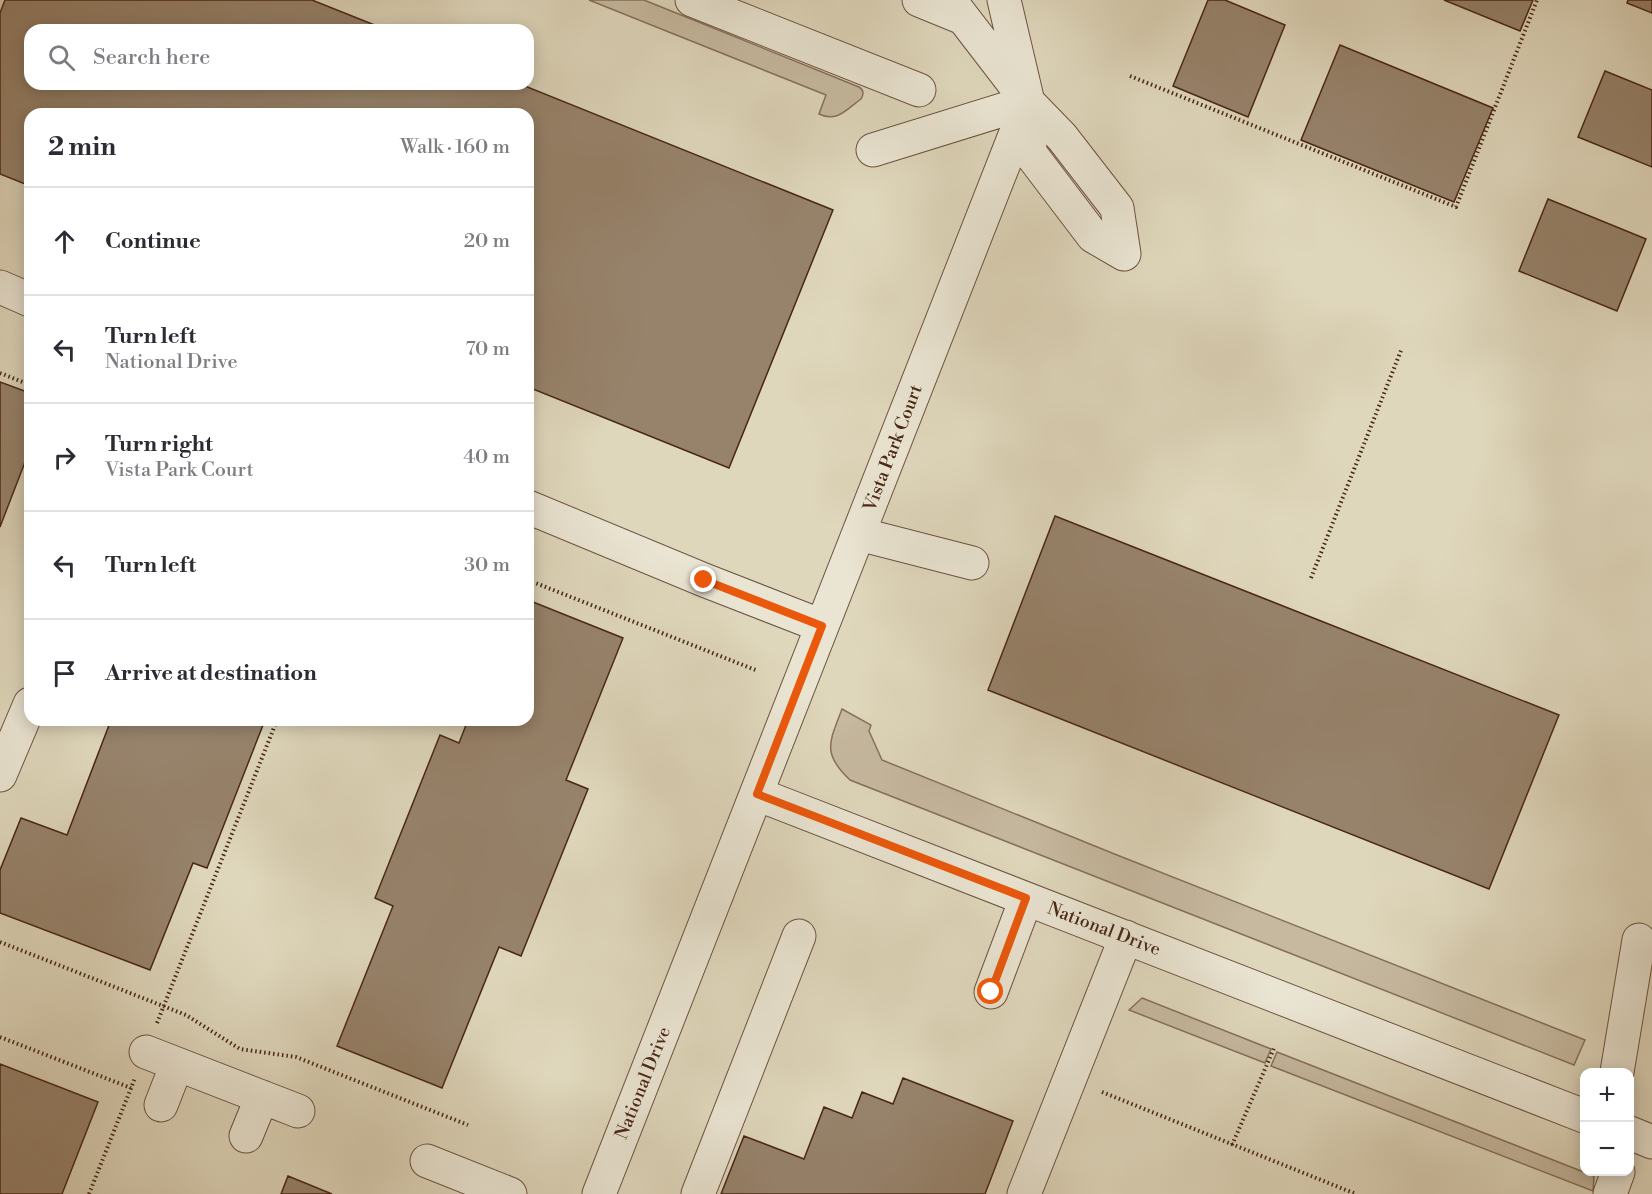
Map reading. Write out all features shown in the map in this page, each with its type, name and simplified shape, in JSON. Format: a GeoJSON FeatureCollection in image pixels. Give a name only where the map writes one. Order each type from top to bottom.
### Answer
{"type":"FeatureCollection","features":[{"type":"Feature","properties":{"kind":"street"},"geometry":{"type":"LineString","coordinates":[[692,0],[920,90]]}},
{"type":"Feature","properties":{"kind":"street"},"geometry":{"type":"LineString","coordinates":[[920,0],[958,9],[1028,102]]}},
{"type":"Feature","properties":{"kind":"street"},"geometry":{"type":"LineString","coordinates":[[1004,0],[1028,102]]}},
{"type":"Feature","properties":{"kind":"street"},"geometry":{"type":"LineString","coordinates":[[873,150],[1028,102]]}},
{"type":"Feature","properties":{"kind":"street","name":"Vista Park Court"},"geometry":{"type":"LineString","coordinates":[[757,794],[1028,102]]}},
{"type":"Feature","properties":{"kind":"street"},"geometry":{"type":"LineString","coordinates":[[0,287],[24,297]]}},
{"type":"Feature","properties":{"kind":"street"},"geometry":{"type":"LineString","coordinates":[[534,510],[693,576],[822,626]]}},
{"type":"Feature","properties":{"kind":"street"},"geometry":{"type":"LineString","coordinates":[[859,534],[972,563]]}},
{"type":"Feature","properties":{"kind":"street"},"geometry":{"type":"LineString","coordinates":[[0,775],[24,718]]}},
{"type":"Feature","properties":{"kind":"street","name":"National Drive"},"geometry":{"type":"LineString","coordinates":[[599,1194],[757,794],[1580,1114]]}},
{"type":"Feature","properties":{"kind":"street"},"geometry":{"type":"LineString","coordinates":[[991,992],[1026,898]]}},
{"type":"Feature","properties":{"kind":"street"},"geometry":{"type":"LineString","coordinates":[[698,1194],[798,936]]}},
{"type":"Feature","properties":{"kind":"street"},"geometry":{"type":"LineString","coordinates":[[1024,1194],[1126,937]]}},
{"type":"Feature","properties":{"kind":"street"},"geometry":{"type":"LineString","coordinates":[[1618,1068],[1639,940]]}},
{"type":"Feature","properties":{"kind":"street"},"geometry":{"type":"LineString","coordinates":[[146,1052],[298,1111]]}},
{"type":"Feature","properties":{"kind":"street"},"geometry":{"type":"LineString","coordinates":[[161,1105],[177,1065]]}},
{"type":"Feature","properties":{"kind":"street"},"geometry":{"type":"LineString","coordinates":[[246,1136],[262,1097]]}},
{"type":"Feature","properties":{"kind":"street"},"geometry":{"type":"LineString","coordinates":[[427,1161],[510,1194]]}},
{"type":"Feature","properties":{"kind":"street"},"geometry":{"type":"LineString","coordinates":[[1610,1194],[1617,1176]]}},
{"type":"Feature","properties":{"kind":"path"},"geometry":{"type":"LineString","coordinates":[[1130,76],[1456,207],[1537,0]]}},
{"type":"Feature","properties":{"kind":"path"},"geometry":{"type":"LineString","coordinates":[[1311,578],[1402,348]]}},
{"type":"Feature","properties":{"kind":"path"},"geometry":{"type":"LineString","coordinates":[[0,373],[24,383]]}},
{"type":"Feature","properties":{"kind":"path"},"geometry":{"type":"LineString","coordinates":[[534,582],[758,671]]}},
{"type":"Feature","properties":{"kind":"path"},"geometry":{"type":"LineString","coordinates":[[89,1194],[275,726]]}},
{"type":"Feature","properties":{"kind":"path"},"geometry":{"type":"LineString","coordinates":[[0,942],[186,1015],[240,1049],[296,1057],[468,1125]]}},
{"type":"Feature","properties":{"kind":"path"},"geometry":{"type":"LineString","coordinates":[[0,1037],[131,1088]]}},
{"type":"Feature","properties":{"kind":"path"},"geometry":{"type":"LineString","coordinates":[[1232,1145],[1275,1046]]}},
{"type":"Feature","properties":{"kind":"path"},"geometry":{"type":"LineString","coordinates":[[1102,1092],[1356,1194]]}},
{"type":"Feature","properties":{"kind":"shaded area"},"geometry":{"type":"Polygon","coordinates":[[[589,0],[644,0],[859,87],[863,95],[842,114],[831,117],[819,114],[826,95],[589,0]]]}},
{"type":"Feature","properties":{"kind":"shaded area"},"geometry":{"type":"Polygon","coordinates":[[[842,709],[871,725],[869,731],[882,760],[1585,1040],[1574,1065],[850,780],[835,762],[831,746],[842,709]]]}},
{"type":"Feature","properties":{"kind":"shaded area"},"geometry":{"type":"Polygon","coordinates":[[[1142,998],[1271,1049],[1265,1063],[1129,1010],[1142,998]]]}},
{"type":"Feature","properties":{"kind":"shaded area"},"geometry":{"type":"Polygon","coordinates":[[[1277,1052],[1580,1171],[1580,1176],[1594,1176],[1593,1191],[1271,1066],[1277,1052]]]}},
{"type":"Feature","properties":{"kind":"building"},"geometry":{"type":"Polygon","coordinates":[[[5,0],[312,0],[372,24],[24,24],[24,90],[534,90],[833,210],[729,468],[534,389],[534,108],[24,108],[24,184],[0,174],[0,13],[5,0]]]}},
{"type":"Feature","properties":{"kind":"building"},"geometry":{"type":"Polygon","coordinates":[[[1208,0],[1225,0],[1285,25],[1248,117],[1173,86],[1208,0]]]}},
{"type":"Feature","properties":{"kind":"building"},"geometry":{"type":"Polygon","coordinates":[[[1444,0],[1533,0],[1520,31],[1444,0]]]}},
{"type":"Feature","properties":{"kind":"building"},"geometry":{"type":"Polygon","coordinates":[[[1628,0],[1652,0],[1652,13],[1627,3],[1628,0]]]}},
{"type":"Feature","properties":{"kind":"building"},"geometry":{"type":"Polygon","coordinates":[[[1340,45],[1493,108],[1454,202],[1301,140],[1340,45]]]}},
{"type":"Feature","properties":{"kind":"building"},"geometry":{"type":"Polygon","coordinates":[[[1605,71],[1652,90],[1652,167],[1578,137],[1605,71]]]}},
{"type":"Feature","properties":{"kind":"building"},"geometry":{"type":"Polygon","coordinates":[[[1548,199],[1646,239],[1617,311],[1519,271],[1548,199]]]}},
{"type":"Feature","properties":{"kind":"building"},"geometry":{"type":"Polygon","coordinates":[[[0,382],[24,391],[24,465],[0,527],[0,382]]]}},
{"type":"Feature","properties":{"kind":"building"},"geometry":{"type":"Polygon","coordinates":[[[1055,516],[1559,715],[1489,889],[988,690],[1055,516]]]}},
{"type":"Feature","properties":{"kind":"building"},"geometry":{"type":"Polygon","coordinates":[[[534,602],[623,638],[566,780],[588,789],[521,956],[499,947],[442,1088],[337,1046],[393,906],[375,898],[440,735],[459,743],[466,726],[534,726],[534,602]]]}},
{"type":"Feature","properties":{"kind":"building"},"geometry":{"type":"Polygon","coordinates":[[[109,726],[263,726],[207,868],[193,863],[150,970],[0,913],[0,870],[21,818],[67,835],[109,726]]]}},
{"type":"Feature","properties":{"kind":"building"},"geometry":{"type":"Polygon","coordinates":[[[0,1064],[98,1102],[62,1194],[0,1194],[0,1064]]]}},
{"type":"Feature","properties":{"kind":"building"},"geometry":{"type":"Polygon","coordinates":[[[903,1078],[1013,1121],[985,1194],[721,1194],[744,1136],[804,1159],[824,1107],[852,1118],[862,1092],[893,1104],[903,1078]]]}},
{"type":"Feature","properties":{"kind":"building"},"geometry":{"type":"Polygon","coordinates":[[[288,1176],[332,1194],[281,1194],[288,1176]]]}},
{"type":"Feature","properties":{"kind":"route"},"geometry":{"type":"LineString","coordinates":[[704,580],[822,626],[757,794],[1026,898],[991,992]]}}]}
